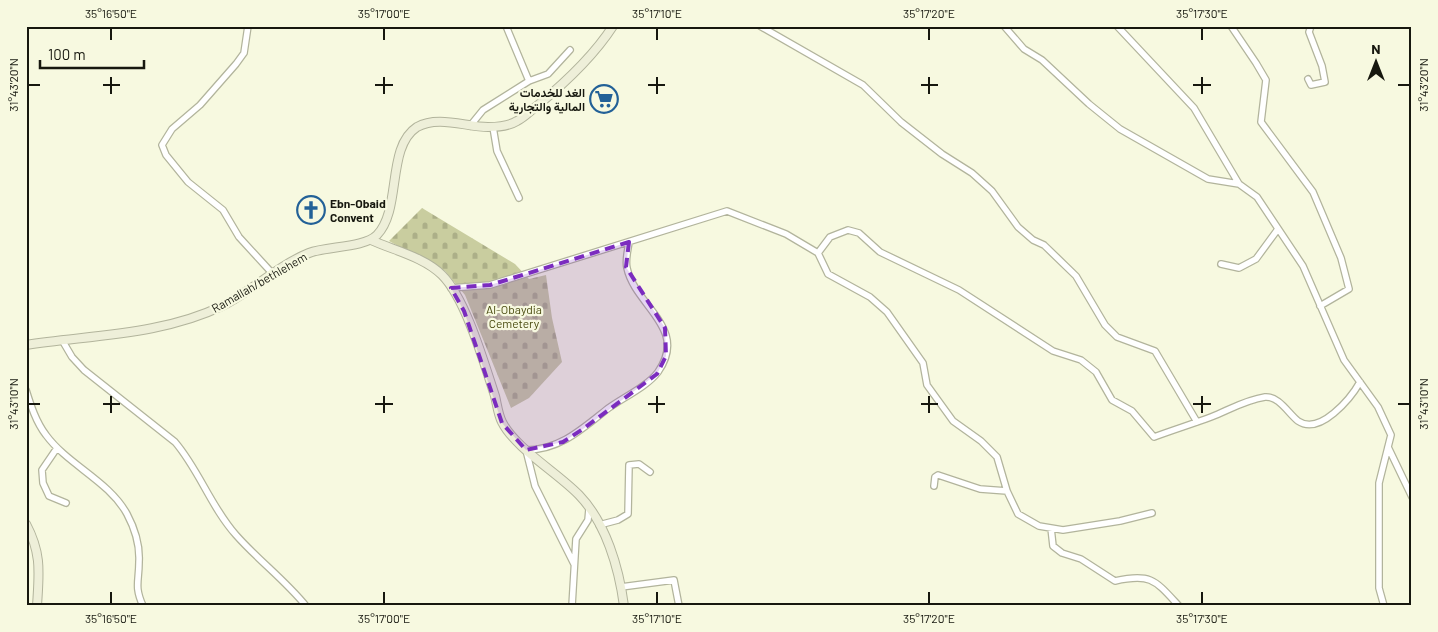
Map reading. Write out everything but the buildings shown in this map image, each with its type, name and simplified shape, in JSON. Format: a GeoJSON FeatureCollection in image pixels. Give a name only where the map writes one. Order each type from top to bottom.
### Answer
{"type":"FeatureCollection","features":[{"type":"Feature","properties":{"kind":"main road"},"geometry":{"type":"LineString","coordinates":[[614,26],[602,44],[563,85],[517,121],[493,127],[445,122],[428,123],[414,129],[406,140],[399,159],[390,204],[383,224],[378,233],[370,240],[433,268],[451,288],[464,311],[502,423],[526,450],[579,494],[589,507],[607,542],[621,586],[624,606]]}},
{"type":"Feature","properties":{"kind":"main road","name":"Ramallah/bethlehem"},"geometry":{"type":"LineString","coordinates":[[26,345],[164,326],[195,318],[223,305],[295,258],[315,250],[370,240]]}},
{"type":"Feature","properties":{"kind":"main road"},"geometry":{"type":"LineString","coordinates":[[26,524],[36,542],[40,563],[37,606]]}},
{"type":"Feature","properties":{"kind":"street"},"geometry":{"type":"LineString","coordinates":[[248,26],[244,52],[236,64],[200,105],[172,129],[162,145],[166,155],[188,182],[223,210],[239,237],[272,273]]}},
{"type":"Feature","properties":{"kind":"street"},"geometry":{"type":"LineString","coordinates":[[506,26],[529,82]]}},
{"type":"Feature","properties":{"kind":"street"},"geometry":{"type":"LineString","coordinates":[[760,26],[863,85],[901,122],[942,154],[972,173],[992,191],[1018,227],[1033,240],[1044,245],[1076,276],[1105,325],[1117,337],[1155,351],[1197,422]]}},
{"type":"Feature","properties":{"kind":"street"},"geometry":{"type":"LineString","coordinates":[[1004,26],[1024,49],[1042,60],[1089,104],[1120,128],[1208,179],[1239,184]]}},
{"type":"Feature","properties":{"kind":"street"},"geometry":{"type":"LineString","coordinates":[[1117,26],[1194,108],[1239,184],[1257,197],[1278,228],[1303,266],[1344,360],[1378,407],[1391,435],[1379,483],[1379,588],[1384,606]]}},
{"type":"Feature","properties":{"kind":"street"},"geometry":{"type":"LineString","coordinates":[[1231,26],[1266,80],[1261,122],[1313,192],[1341,258],[1349,289],[1320,306]]}},
{"type":"Feature","properties":{"kind":"street"},"geometry":{"type":"LineString","coordinates":[[1308,79],[1311,85],[1325,82],[1322,66],[1309,32],[1311,26]]}},
{"type":"Feature","properties":{"kind":"street"},"geometry":{"type":"LineString","coordinates":[[470,126],[483,110],[529,82],[548,74],[570,50]]}},
{"type":"Feature","properties":{"kind":"street"},"geometry":{"type":"LineString","coordinates":[[493,127],[497,151],[519,198]]}},
{"type":"Feature","properties":{"kind":"street"},"geometry":{"type":"LineString","coordinates":[[451,288],[490,285],[727,211],[786,234],[818,253],[828,274],[870,297],[887,312],[923,362],[927,386],[953,421],[981,441],[996,457],[1007,490],[1018,514],[1039,526],[1063,530],[1120,521],[1152,513]]}},
{"type":"Feature","properties":{"kind":"street"},"geometry":{"type":"LineString","coordinates":[[1222,264],[1239,268],[1256,259],[1278,228]]}},
{"type":"Feature","properties":{"kind":"street"},"geometry":{"type":"LineString","coordinates":[[818,253],[830,237],[848,230],[858,233],[880,252],[959,290],[1053,351],[1081,360],[1096,372],[1112,400],[1132,411],[1154,437],[1197,422],[1236,405],[1268,397],[1275,399],[1300,422],[1315,424],[1342,408],[1360,382]]}},
{"type":"Feature","properties":{"kind":"street"},"geometry":{"type":"LineString","coordinates":[[574,564],[535,486],[526,450],[537,450],[563,442],[583,429],[657,374],[666,356],[665,328],[631,280],[626,267],[629,242]]}},
{"type":"Feature","properties":{"kind":"street"},"geometry":{"type":"LineString","coordinates":[[62,340],[72,357],[84,370],[175,442],[184,453],[212,503],[236,534],[292,589],[306,606]]}},
{"type":"Feature","properties":{"kind":"street"},"geometry":{"type":"LineString","coordinates":[[26,390],[32,410],[45,435],[57,448],[105,488],[126,513],[137,536],[139,561],[136,592],[143,606]]}},
{"type":"Feature","properties":{"kind":"street"},"geometry":{"type":"LineString","coordinates":[[1388,447],[1412,497]]}},
{"type":"Feature","properties":{"kind":"street"},"geometry":{"type":"LineString","coordinates":[[57,448],[42,470],[43,483],[49,496],[66,503]]}},
{"type":"Feature","properties":{"kind":"street"},"geometry":{"type":"LineString","coordinates":[[599,525],[618,520],[628,514],[630,465],[639,464],[650,472]]}},
{"type":"Feature","properties":{"kind":"street"},"geometry":{"type":"LineString","coordinates":[[934,486],[935,477],[938,475],[980,489],[1007,490]]}},
{"type":"Feature","properties":{"kind":"street"},"geometry":{"type":"LineString","coordinates":[[572,606],[576,539],[588,520],[589,507]]}},
{"type":"Feature","properties":{"kind":"street"},"geometry":{"type":"LineString","coordinates":[[1051,528],[1053,546],[1062,553],[1081,559],[1115,581],[1136,576],[1150,579],[1162,587],[1179,606]]}},
{"type":"Feature","properties":{"kind":"street"},"geometry":{"type":"LineString","coordinates":[[621,586],[674,580],[679,606]]}},
{"type":"Feature","properties":{"kind":"highlighted area"},"geometry":{"type":"Polygon","coordinates":[[[629,242],[626,267],[665,328],[666,356],[657,374],[583,429],[563,442],[526,450],[502,423],[464,311],[451,288],[490,285],[629,242]]]}},
{"type":"Feature","properties":{"kind":"green space","name":"Al-Obaydia Cemetery"},"geometry":{"type":"Polygon","coordinates":[[[422,208],[515,264],[529,279],[546,275],[552,318],[562,362],[529,398],[511,408],[465,295],[445,271],[389,241],[422,208]]]}},
{"type":"Feature","properties":{"kind":"place","name":"الغد للخدمات المالية والتجارية"},"geometry":{"type":"Point","coordinates":[604,99]}},
{"type":"Feature","properties":{"kind":"place","name":"Ebn-Obaid Convent"},"geometry":{"type":"Point","coordinates":[311,210]}}]}
